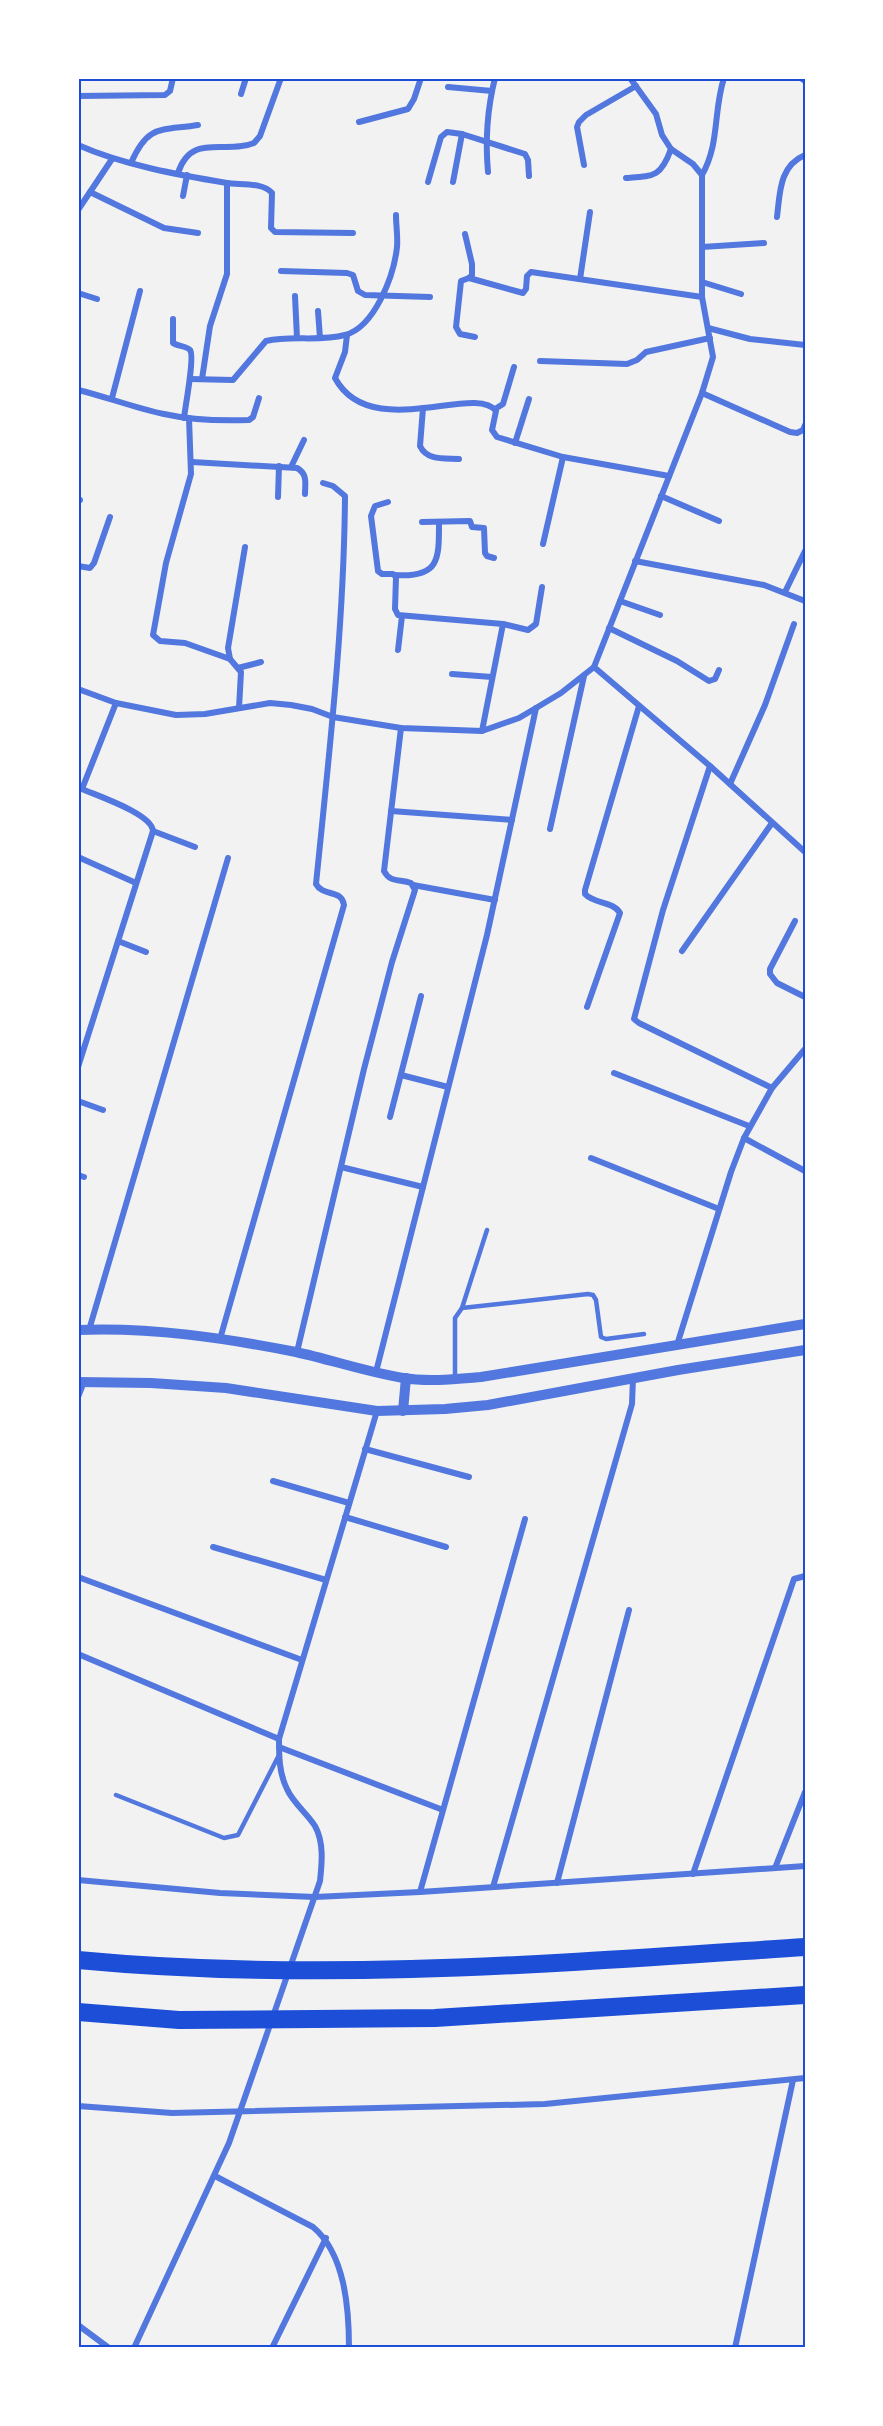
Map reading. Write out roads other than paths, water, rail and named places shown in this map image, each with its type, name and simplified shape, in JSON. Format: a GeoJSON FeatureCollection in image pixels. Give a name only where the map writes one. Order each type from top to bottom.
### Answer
{"type":"FeatureCollection","features":[{"type":"Feature","properties":{"kind":"highway"},"geometry":{"type":"LineString","coordinates":[[78,1960],[186,1968],[332,1972],[480,1967],[802,1948]]}},
{"type":"Feature","properties":{"kind":"highway"},"geometry":{"type":"LineString","coordinates":[[78,2013],[179,2020],[435,2018],[802,1996]]}},
{"type":"Feature","properties":{"kind":"street"},"geometry":{"type":"LineString","coordinates":[[78,96],[165,95],[170,91],[173,78]]}},
{"type":"Feature","properties":{"kind":"street"},"geometry":{"type":"LineString","coordinates":[[241,94],[246,78]]}},
{"type":"Feature","properties":{"kind":"street"},"geometry":{"type":"LineString","coordinates":[[178,173],[187,155],[201,148],[254,143],[260,136],[281,78]]}},
{"type":"Feature","properties":{"kind":"street"},"geometry":{"type":"LineString","coordinates":[[358,122],[408,109],[421,78]]}},
{"type":"Feature","properties":{"kind":"street"},"geometry":{"type":"LineString","coordinates":[[488,172],[485,141],[487,108],[495,78]]}},
{"type":"Feature","properties":{"kind":"street"},"geometry":{"type":"LineString","coordinates":[[630,78],[656,114],[662,135],[671,149],[689,160],[702,175]]}},
{"type":"Feature","properties":{"kind":"street"},"geometry":{"type":"LineString","coordinates":[[78,689],[117,703],[176,715],[205,714],[270,703],[312,709],[333,717],[401,728],[482,731],[536,708],[594,667],[702,393],[713,357],[702,297],[702,175],[714,148],[716,115],[724,78]]}},
{"type":"Feature","properties":{"kind":"street"},"geometry":{"type":"LineString","coordinates":[[801,78],[805,81]]}},
{"type":"Feature","properties":{"kind":"street"},"geometry":{"type":"LineString","coordinates":[[584,165],[577,127],[579,122],[636,86]]}},
{"type":"Feature","properties":{"kind":"street"},"geometry":{"type":"LineString","coordinates":[[448,87],[492,91]]}},
{"type":"Feature","properties":{"kind":"street"},"geometry":{"type":"LineString","coordinates":[[131,163],[139,144],[152,133],[198,125]]}},
{"type":"Feature","properties":{"kind":"street"},"geometry":{"type":"LineString","coordinates":[[428,182],[441,137],[447,132],[525,154],[530,176]]}},
{"type":"Feature","properties":{"kind":"street"},"geometry":{"type":"LineString","coordinates":[[453,182],[462,135]]}},
{"type":"Feature","properties":{"kind":"street"},"geometry":{"type":"LineString","coordinates":[[78,145],[112,159],[270,190],[271,228],[275,232],[353,233]]}},
{"type":"Feature","properties":{"kind":"street"},"geometry":{"type":"LineString","coordinates":[[626,178],[654,176],[662,169],[671,149]]}},
{"type":"Feature","properties":{"kind":"street"},"geometry":{"type":"LineString","coordinates":[[777,217],[782,179],[788,167],[805,155]]}},
{"type":"Feature","properties":{"kind":"street"},"geometry":{"type":"LineString","coordinates":[[78,210],[112,159]]}},
{"type":"Feature","properties":{"kind":"street"},"geometry":{"type":"LineString","coordinates":[[183,196],[187,175]]}},
{"type":"Feature","properties":{"kind":"street"},"geometry":{"type":"LineString","coordinates":[[202,379],[210,326],[227,274],[227,183]]}},
{"type":"Feature","properties":{"kind":"street"},"geometry":{"type":"LineString","coordinates":[[90,192],[159,227],[177,232],[198,233]]}},
{"type":"Feature","properties":{"kind":"street"},"geometry":{"type":"LineString","coordinates":[[580,279],[590,212]]}},
{"type":"Feature","properties":{"kind":"street"},"geometry":{"type":"LineString","coordinates":[[190,379],[233,380],[266,341],[347,335],[360,326],[383,295],[391,276],[397,247],[396,215]]}},
{"type":"Feature","properties":{"kind":"street"},"geometry":{"type":"LineString","coordinates":[[465,234],[472,264],[472,275],[469,278]]}},
{"type":"Feature","properties":{"kind":"street"},"geometry":{"type":"LineString","coordinates":[[702,247],[764,243]]}},
{"type":"Feature","properties":{"kind":"street"},"geometry":{"type":"LineString","coordinates":[[281,271],[347,273],[356,279],[357,288],[361,294],[430,297]]}},
{"type":"Feature","properties":{"kind":"street"},"geometry":{"type":"LineString","coordinates":[[475,337],[460,334],[456,327],[461,281],[469,278],[523,293],[526,289],[527,276],[531,273],[702,297]]}},
{"type":"Feature","properties":{"kind":"street"},"geometry":{"type":"LineString","coordinates":[[702,282],[741,294]]}},
{"type":"Feature","properties":{"kind":"street"},"geometry":{"type":"LineString","coordinates":[[112,398],[140,291]]}},
{"type":"Feature","properties":{"kind":"street"},"geometry":{"type":"LineString","coordinates":[[78,293],[97,299]]}},
{"type":"Feature","properties":{"kind":"street"},"geometry":{"type":"LineString","coordinates":[[295,296],[297,338]]}},
{"type":"Feature","properties":{"kind":"street"},"geometry":{"type":"LineString","coordinates":[[318,311],[320,338]]}},
{"type":"Feature","properties":{"kind":"street"},"geometry":{"type":"LineString","coordinates":[[173,319],[173,343],[190,351],[186,418],[192,462],[188,486],[166,563],[153,635],[160,641],[185,643],[230,659],[241,672],[239,708]]}},
{"type":"Feature","properties":{"kind":"street"},"geometry":{"type":"LineString","coordinates":[[708,328],[750,339],[805,345]]}},
{"type":"Feature","properties":{"kind":"street"},"geometry":{"type":"LineString","coordinates":[[347,335],[345,352],[335,378],[349,394],[379,409],[396,411],[477,404],[490,405],[495,409]]}},
{"type":"Feature","properties":{"kind":"street"},"geometry":{"type":"LineString","coordinates":[[540,361],[627,364],[637,360],[646,352],[710,338]]}},
{"type":"Feature","properties":{"kind":"street"},"geometry":{"type":"LineString","coordinates":[[495,409],[503,404],[514,367]]}},
{"type":"Feature","properties":{"kind":"street"},"geometry":{"type":"LineString","coordinates":[[78,390],[112,398],[150,411],[186,418],[249,420],[253,417],[259,398]]}},
{"type":"Feature","properties":{"kind":"street"},"geometry":{"type":"LineString","coordinates":[[702,393],[790,432],[797,433],[803,430],[805,425]]}},
{"type":"Feature","properties":{"kind":"street"},"geometry":{"type":"LineString","coordinates":[[515,443],[529,399]]}},
{"type":"Feature","properties":{"kind":"street"},"geometry":{"type":"LineString","coordinates":[[423,408],[420,446],[422,451],[431,457],[459,459]]}},
{"type":"Feature","properties":{"kind":"street"},"geometry":{"type":"LineString","coordinates":[[495,409],[493,434],[515,443],[563,457],[669,476]]}},
{"type":"Feature","properties":{"kind":"street"},"geometry":{"type":"LineString","coordinates":[[291,467],[304,440]]}},
{"type":"Feature","properties":{"kind":"street"},"geometry":{"type":"LineString","coordinates":[[543,544],[563,457]]}},
{"type":"Feature","properties":{"kind":"street"},"geometry":{"type":"LineString","coordinates":[[192,462],[291,467],[302,471],[305,477],[304,494]]}},
{"type":"Feature","properties":{"kind":"street"},"geometry":{"type":"LineString","coordinates":[[278,497],[279,466]]}},
{"type":"Feature","properties":{"kind":"street"},"geometry":{"type":"LineString","coordinates":[[220,1339],[344,905],[339,895],[322,891],[316,884],[342,607],[345,496],[333,486],[323,483]]}},
{"type":"Feature","properties":{"kind":"street"},"geometry":{"type":"LineString","coordinates":[[661,496],[719,521]]}},
{"type":"Feature","properties":{"kind":"street"},"geometry":{"type":"LineString","coordinates":[[388,502],[375,506],[371,516],[378,571],[382,574],[413,576],[424,572],[431,566],[439,550],[439,522]]}},
{"type":"Feature","properties":{"kind":"street"},"geometry":{"type":"LineString","coordinates":[[78,567],[90,568],[94,563],[110,517]]}},
{"type":"Feature","properties":{"kind":"street"},"geometry":{"type":"LineString","coordinates":[[423,522],[470,521],[472,527],[483,528],[484,553],[494,558]]}},
{"type":"Feature","properties":{"kind":"street"},"geometry":{"type":"LineString","coordinates":[[230,659],[228,648],[245,547]]}},
{"type":"Feature","properties":{"kind":"street"},"geometry":{"type":"LineString","coordinates":[[785,592],[805,551]]}},
{"type":"Feature","properties":{"kind":"street"},"geometry":{"type":"LineString","coordinates":[[636,561],[764,585],[805,601]]}},
{"type":"Feature","properties":{"kind":"street"},"geometry":{"type":"LineString","coordinates":[[395,575],[397,579],[395,609],[402,616],[502,624],[528,630],[534,627],[542,587]]}},
{"type":"Feature","properties":{"kind":"street"},"geometry":{"type":"LineString","coordinates":[[620,601],[660,615]]}},
{"type":"Feature","properties":{"kind":"street"},"geometry":{"type":"LineString","coordinates":[[398,650],[402,616]]}},
{"type":"Feature","properties":{"kind":"street"},"geometry":{"type":"LineString","coordinates":[[482,731],[502,624]]}},
{"type":"Feature","properties":{"kind":"street"},"geometry":{"type":"LineString","coordinates":[[730,784],[765,705],[794,624]]}},
{"type":"Feature","properties":{"kind":"street"},"geometry":{"type":"LineString","coordinates":[[609,628],[677,661],[709,681],[715,679],[718,670]]}},
{"type":"Feature","properties":{"kind":"street"},"geometry":{"type":"LineString","coordinates":[[238,668],[261,662]]}},
{"type":"Feature","properties":{"kind":"street"},"geometry":{"type":"LineString","coordinates":[[594,667],[710,766],[805,852]]}},
{"type":"Feature","properties":{"kind":"street"},"geometry":{"type":"LineString","coordinates":[[452,674],[492,677]]}},
{"type":"Feature","properties":{"kind":"street"},"geometry":{"type":"LineString","coordinates":[[550,829],[584,676]]}},
{"type":"Feature","properties":{"kind":"street"},"geometry":{"type":"LineString","coordinates":[[78,1067],[153,831],[145,817],[80,788],[117,703]]}},
{"type":"Feature","properties":{"kind":"street"},"geometry":{"type":"LineString","coordinates":[[587,1007],[620,913],[615,907],[591,899],[585,894],[585,890],[639,706]]}},
{"type":"Feature","properties":{"kind":"street"},"geometry":{"type":"LineString","coordinates":[[376,1372],[495,900],[536,708]]}},
{"type":"Feature","properties":{"kind":"street"},"geometry":{"type":"LineString","coordinates":[[401,728],[384,871],[387,877],[413,885],[495,900]]}},
{"type":"Feature","properties":{"kind":"street"},"geometry":{"type":"LineString","coordinates":[[710,766],[663,910],[634,1019],[772,1088]]}},
{"type":"Feature","properties":{"kind":"street"},"geometry":{"type":"LineString","coordinates":[[391,811],[512,820]]}},
{"type":"Feature","properties":{"kind":"street"},"geometry":{"type":"LineString","coordinates":[[682,951],[772,823]]}},
{"type":"Feature","properties":{"kind":"street"},"geometry":{"type":"LineString","coordinates":[[153,831],[195,847]]}},
{"type":"Feature","properties":{"kind":"street"},"geometry":{"type":"LineString","coordinates":[[78,857],[136,883]]}},
{"type":"Feature","properties":{"kind":"street"},"geometry":{"type":"LineString","coordinates":[[228,858],[83,1330],[155,1332],[220,1339],[297,1352],[406,1378],[455,1380],[805,1324]]}},
{"type":"Feature","properties":{"kind":"street"},"geometry":{"type":"LineString","coordinates":[[297,1352],[392,962],[414,895],[413,885]]}},
{"type":"Feature","properties":{"kind":"street"},"geometry":{"type":"LineString","coordinates":[[795,921],[770,969],[770,974],[777,983],[805,997]]}},
{"type":"Feature","properties":{"kind":"street"},"geometry":{"type":"LineString","coordinates":[[118,940],[146,952]]}},
{"type":"Feature","properties":{"kind":"street"},"geometry":{"type":"LineString","coordinates":[[390,1117],[421,996]]}},
{"type":"Feature","properties":{"kind":"street"},"geometry":{"type":"LineString","coordinates":[[677,1345],[719,1209],[749,1126],[772,1088],[805,1049]]}},
{"type":"Feature","properties":{"kind":"street"},"geometry":{"type":"LineString","coordinates":[[614,1073],[749,1126]]}},
{"type":"Feature","properties":{"kind":"street"},"geometry":{"type":"LineString","coordinates":[[401,1075],[448,1087]]}},
{"type":"Feature","properties":{"kind":"street"},"geometry":{"type":"LineString","coordinates":[[78,1101],[103,1110]]}},
{"type":"Feature","properties":{"kind":"street"},"geometry":{"type":"LineString","coordinates":[[744,1138],[805,1171]]}},
{"type":"Feature","properties":{"kind":"street"},"geometry":{"type":"LineString","coordinates":[[591,1158],[719,1209]]}},
{"type":"Feature","properties":{"kind":"street"},"geometry":{"type":"LineString","coordinates":[[341,1167],[423,1187]]}},
{"type":"Feature","properties":{"kind":"street"},"geometry":{"type":"LineString","coordinates":[[78,1397],[81,1382],[151,1383],[226,1388],[377,1411],[403,1411],[488,1405],[633,1378],[805,1350]]}},
{"type":"Feature","properties":{"kind":"street"},"geometry":{"type":"LineString","coordinates":[[403,1411],[406,1378]]}},
{"type":"Feature","properties":{"kind":"street"},"geometry":{"type":"LineString","coordinates":[[493,1887],[632,1404],[633,1378]]}},
{"type":"Feature","properties":{"kind":"street"},"geometry":{"type":"LineString","coordinates":[[134,2348],[215,2176],[241,2111],[320,1881],[322,1863],[315,1827],[287,1790],[278,1756],[279,1739],[377,1411]]}},
{"type":"Feature","properties":{"kind":"street"},"geometry":{"type":"LineString","coordinates":[[365,1449],[469,1477]]}},
{"type":"Feature","properties":{"kind":"street"},"geometry":{"type":"LineString","coordinates":[[273,1481],[349,1503]]}},
{"type":"Feature","properties":{"kind":"street"},"geometry":{"type":"LineString","coordinates":[[345,1517],[446,1547]]}},
{"type":"Feature","properties":{"kind":"street"},"geometry":{"type":"LineString","coordinates":[[420,1892],[525,1518]]}},
{"type":"Feature","properties":{"kind":"street"},"geometry":{"type":"LineString","coordinates":[[213,1547],[326,1580]]}},
{"type":"Feature","properties":{"kind":"street"},"geometry":{"type":"LineString","coordinates":[[693,1874],[794,1579],[805,1576]]}},
{"type":"Feature","properties":{"kind":"street"},"geometry":{"type":"LineString","coordinates":[[78,1577],[302,1660]]}},
{"type":"Feature","properties":{"kind":"street"},"geometry":{"type":"LineString","coordinates":[[557,1883],[629,1610]]}},
{"type":"Feature","properties":{"kind":"street"},"geometry":{"type":"LineString","coordinates":[[78,1654],[279,1739]]}},
{"type":"Feature","properties":{"kind":"street"},"geometry":{"type":"LineString","coordinates":[[279,1747],[443,1809]]}},
{"type":"Feature","properties":{"kind":"street"},"geometry":{"type":"LineString","coordinates":[[775,1868],[805,1792]]}},
{"type":"Feature","properties":{"kind":"street"},"geometry":{"type":"LineString","coordinates":[[78,1880],[220,1893],[315,1897],[805,1866]]}},
{"type":"Feature","properties":{"kind":"street"},"geometry":{"type":"LineString","coordinates":[[78,2106],[172,2112],[545,2104],[805,2078]]}},
{"type":"Feature","properties":{"kind":"street"},"geometry":{"type":"LineString","coordinates":[[735,2348],[793,2080]]}},
{"type":"Feature","properties":{"kind":"street"},"geometry":{"type":"LineString","coordinates":[[215,2176],[313,2227],[326,2238],[336,2260],[343,2286],[349,2348]]}},
{"type":"Feature","properties":{"kind":"street"},"geometry":{"type":"LineString","coordinates":[[272,2348],[326,2238]]}},
{"type":"Feature","properties":{"kind":"street"},"geometry":{"type":"LineString","coordinates":[[78,2325],[108,2348]]}},
{"type":"Feature","properties":{"kind":"lane"},"geometry":{"type":"LineString","coordinates":[[455,1380],[455,1318],[462,1308],[486,1230]]}},
{"type":"Feature","properties":{"kind":"lane"},"geometry":{"type":"LineString","coordinates":[[462,1308],[588,1294],[595,1298],[601,1337],[606,1339],[644,1334]]}},
{"type":"Feature","properties":{"kind":"lane"},"geometry":{"type":"LineString","coordinates":[[116,1795],[224,1838],[238,1835],[278,1756]]}}]}
